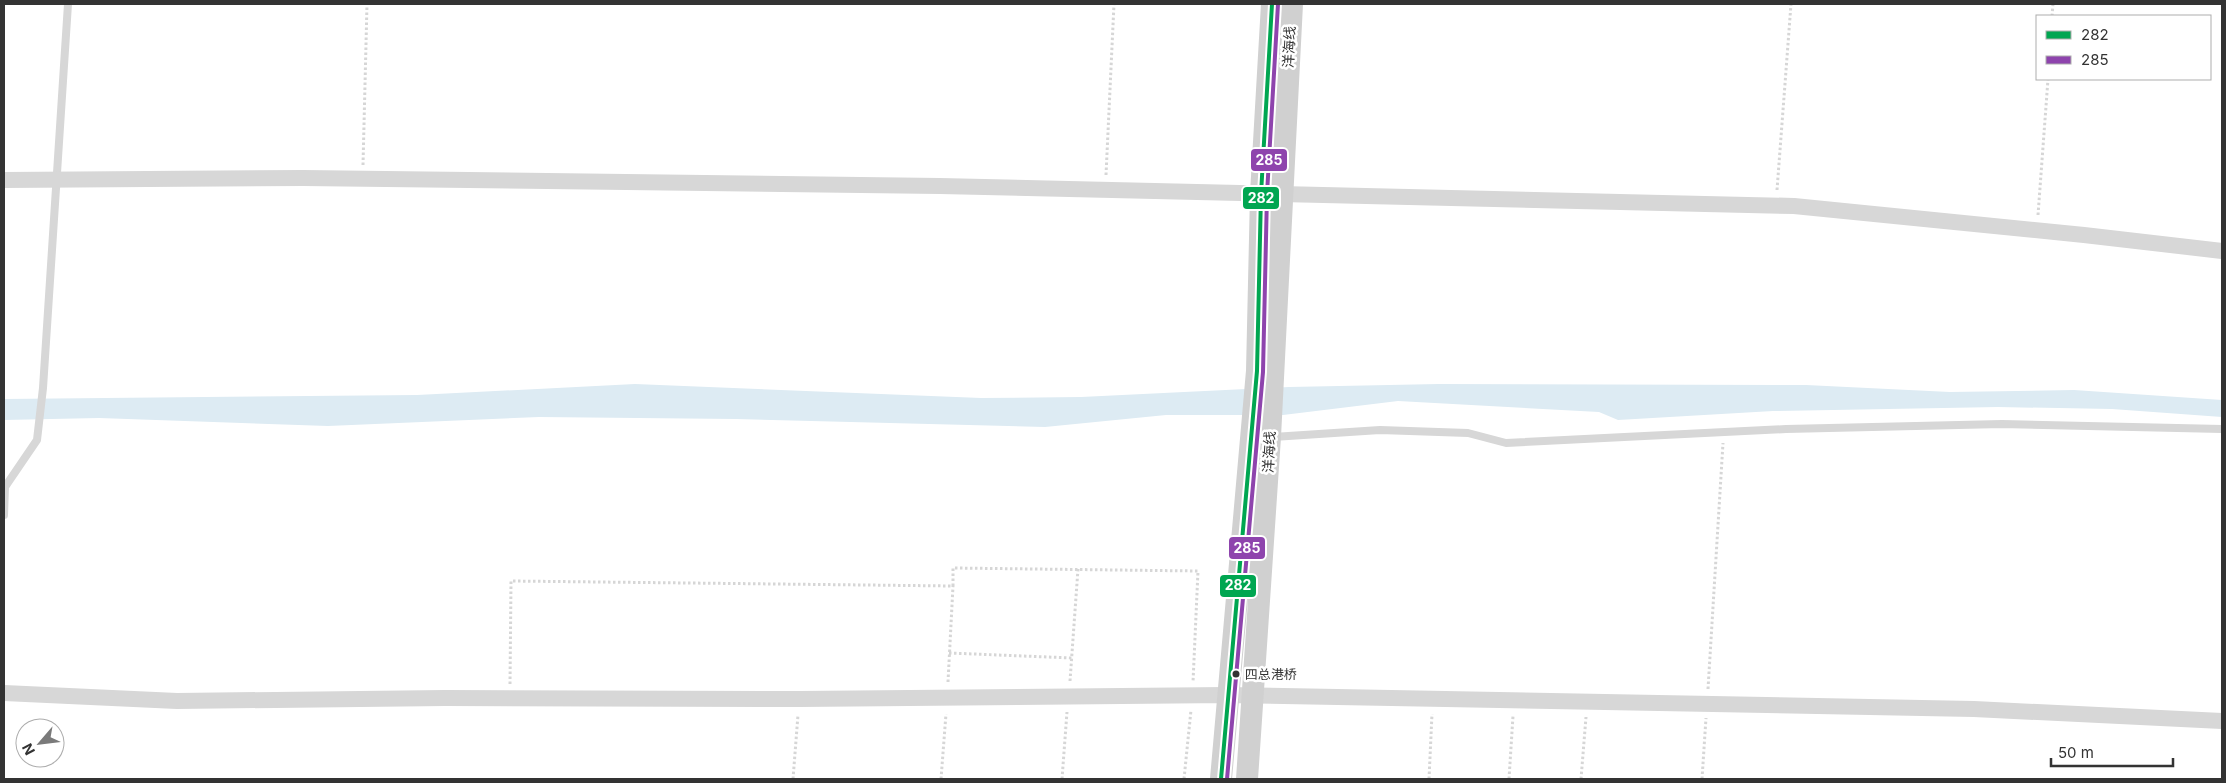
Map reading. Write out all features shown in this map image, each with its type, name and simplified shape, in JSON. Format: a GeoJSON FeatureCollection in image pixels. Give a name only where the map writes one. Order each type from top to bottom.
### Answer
{"type":"FeatureCollection","features":[{"type":"Feature","properties":{"kind":"main road","name":"洋海线"},"geometry":{"type":"LineString","coordinates":[[1247,779],[1253,695],[1271,194],[1272,4]]}},
{"type":"Feature","properties":{"kind":"main road","name":"洋海线"},"geometry":{"type":"LineString","coordinates":[[1271,194],[1292,4]]}},
{"type":"Feature","properties":{"kind":"main road","name":"洋海线"},"geometry":{"type":"LineString","coordinates":[[1221,779],[1227,695],[1261,431]]}},
{"type":"Feature","properties":{"kind":"street"},"geometry":{"type":"LineString","coordinates":[[4,180],[363,178],[940,186],[1776,205],[2037,230],[2222,251]]}},
{"type":"Feature","properties":{"kind":"street"},"geometry":{"type":"LineString","coordinates":[[4,692],[177,701],[1253,695],[1974,709],[2222,721]]}},
{"type":"Feature","properties":{"kind":"lane"},"geometry":{"type":"LineString","coordinates":[[4,515],[5,487],[37,440],[43,388],[68,4]]}},
{"type":"Feature","properties":{"kind":"lane"},"geometry":{"type":"LineString","coordinates":[[1261,431],[1380,430],[1468,433],[1506,443],[1724,432],[2002,424],[2222,428]]}},
{"type":"Feature","properties":{"kind":"path"},"geometry":{"type":"LineString","coordinates":[[363,178],[367,4]]}},
{"type":"Feature","properties":{"kind":"path"},"geometry":{"type":"LineString","coordinates":[[1105,190],[1114,4]]}},
{"type":"Feature","properties":{"kind":"path"},"geometry":{"type":"LineString","coordinates":[[1776,205],[1791,4]]}},
{"type":"Feature","properties":{"kind":"path"},"geometry":{"type":"LineString","coordinates":[[2037,230],[2048,80]]}},
{"type":"Feature","properties":{"kind":"path"},"geometry":{"type":"LineString","coordinates":[[1702,779],[1724,432]]}},
{"type":"Feature","properties":{"kind":"path"},"geometry":{"type":"LineString","coordinates":[[510,698],[511,581],[953,586],[953,568],[1198,571],[1192,696],[1184,779]]}},
{"type":"Feature","properties":{"kind":"path"},"geometry":{"type":"LineString","coordinates":[[1062,779],[1078,569]]}},
{"type":"Feature","properties":{"kind":"path"},"geometry":{"type":"LineString","coordinates":[[949,653],[1072,658]]}},
{"type":"Feature","properties":{"kind":"path"},"geometry":{"type":"LineString","coordinates":[[794,779],[800,699]]}},
{"type":"Feature","properties":{"kind":"path"},"geometry":{"type":"LineString","coordinates":[[1429,779],[1432,699]]}},
{"type":"Feature","properties":{"kind":"path"},"geometry":{"type":"LineString","coordinates":[[1509,779],[1514,700]]}},
{"type":"Feature","properties":{"kind":"path"},"geometry":{"type":"LineString","coordinates":[[1581,779],[1587,701]]}},
{"type":"Feature","properties":{"kind":"shaded area"},"geometry":{"type":"Polygon","coordinates":[[[635,384],[981,398],[1081,397],[1289,387],[1439,384],[1806,385],[1950,392],[2074,390],[2222,400],[2222,417],[2112,409],[1998,407],[1773,411],[1618,420],[1599,412],[1398,401],[1283,415],[1166,415],[1045,427],[736,419],[539,417],[328,426],[99,418],[4,420],[4,399],[417,395],[635,384]]]}},
{"type":"Feature","properties":{"kind":"transit line","name":"282"},"geometry":{"type":"LineString","coordinates":[[1221,779],[1257,371],[1261,194],[1272,4]]}},
{"type":"Feature","properties":{"kind":"transit line","name":"285"},"geometry":{"type":"LineString","coordinates":[[1227,779],[1263,372],[1267,194],[1278,4]]}},
{"type":"Feature","properties":{"kind":"place","name":"四总港桥"},"geometry":{"type":"Point","coordinates":[1236,674]}}]}
